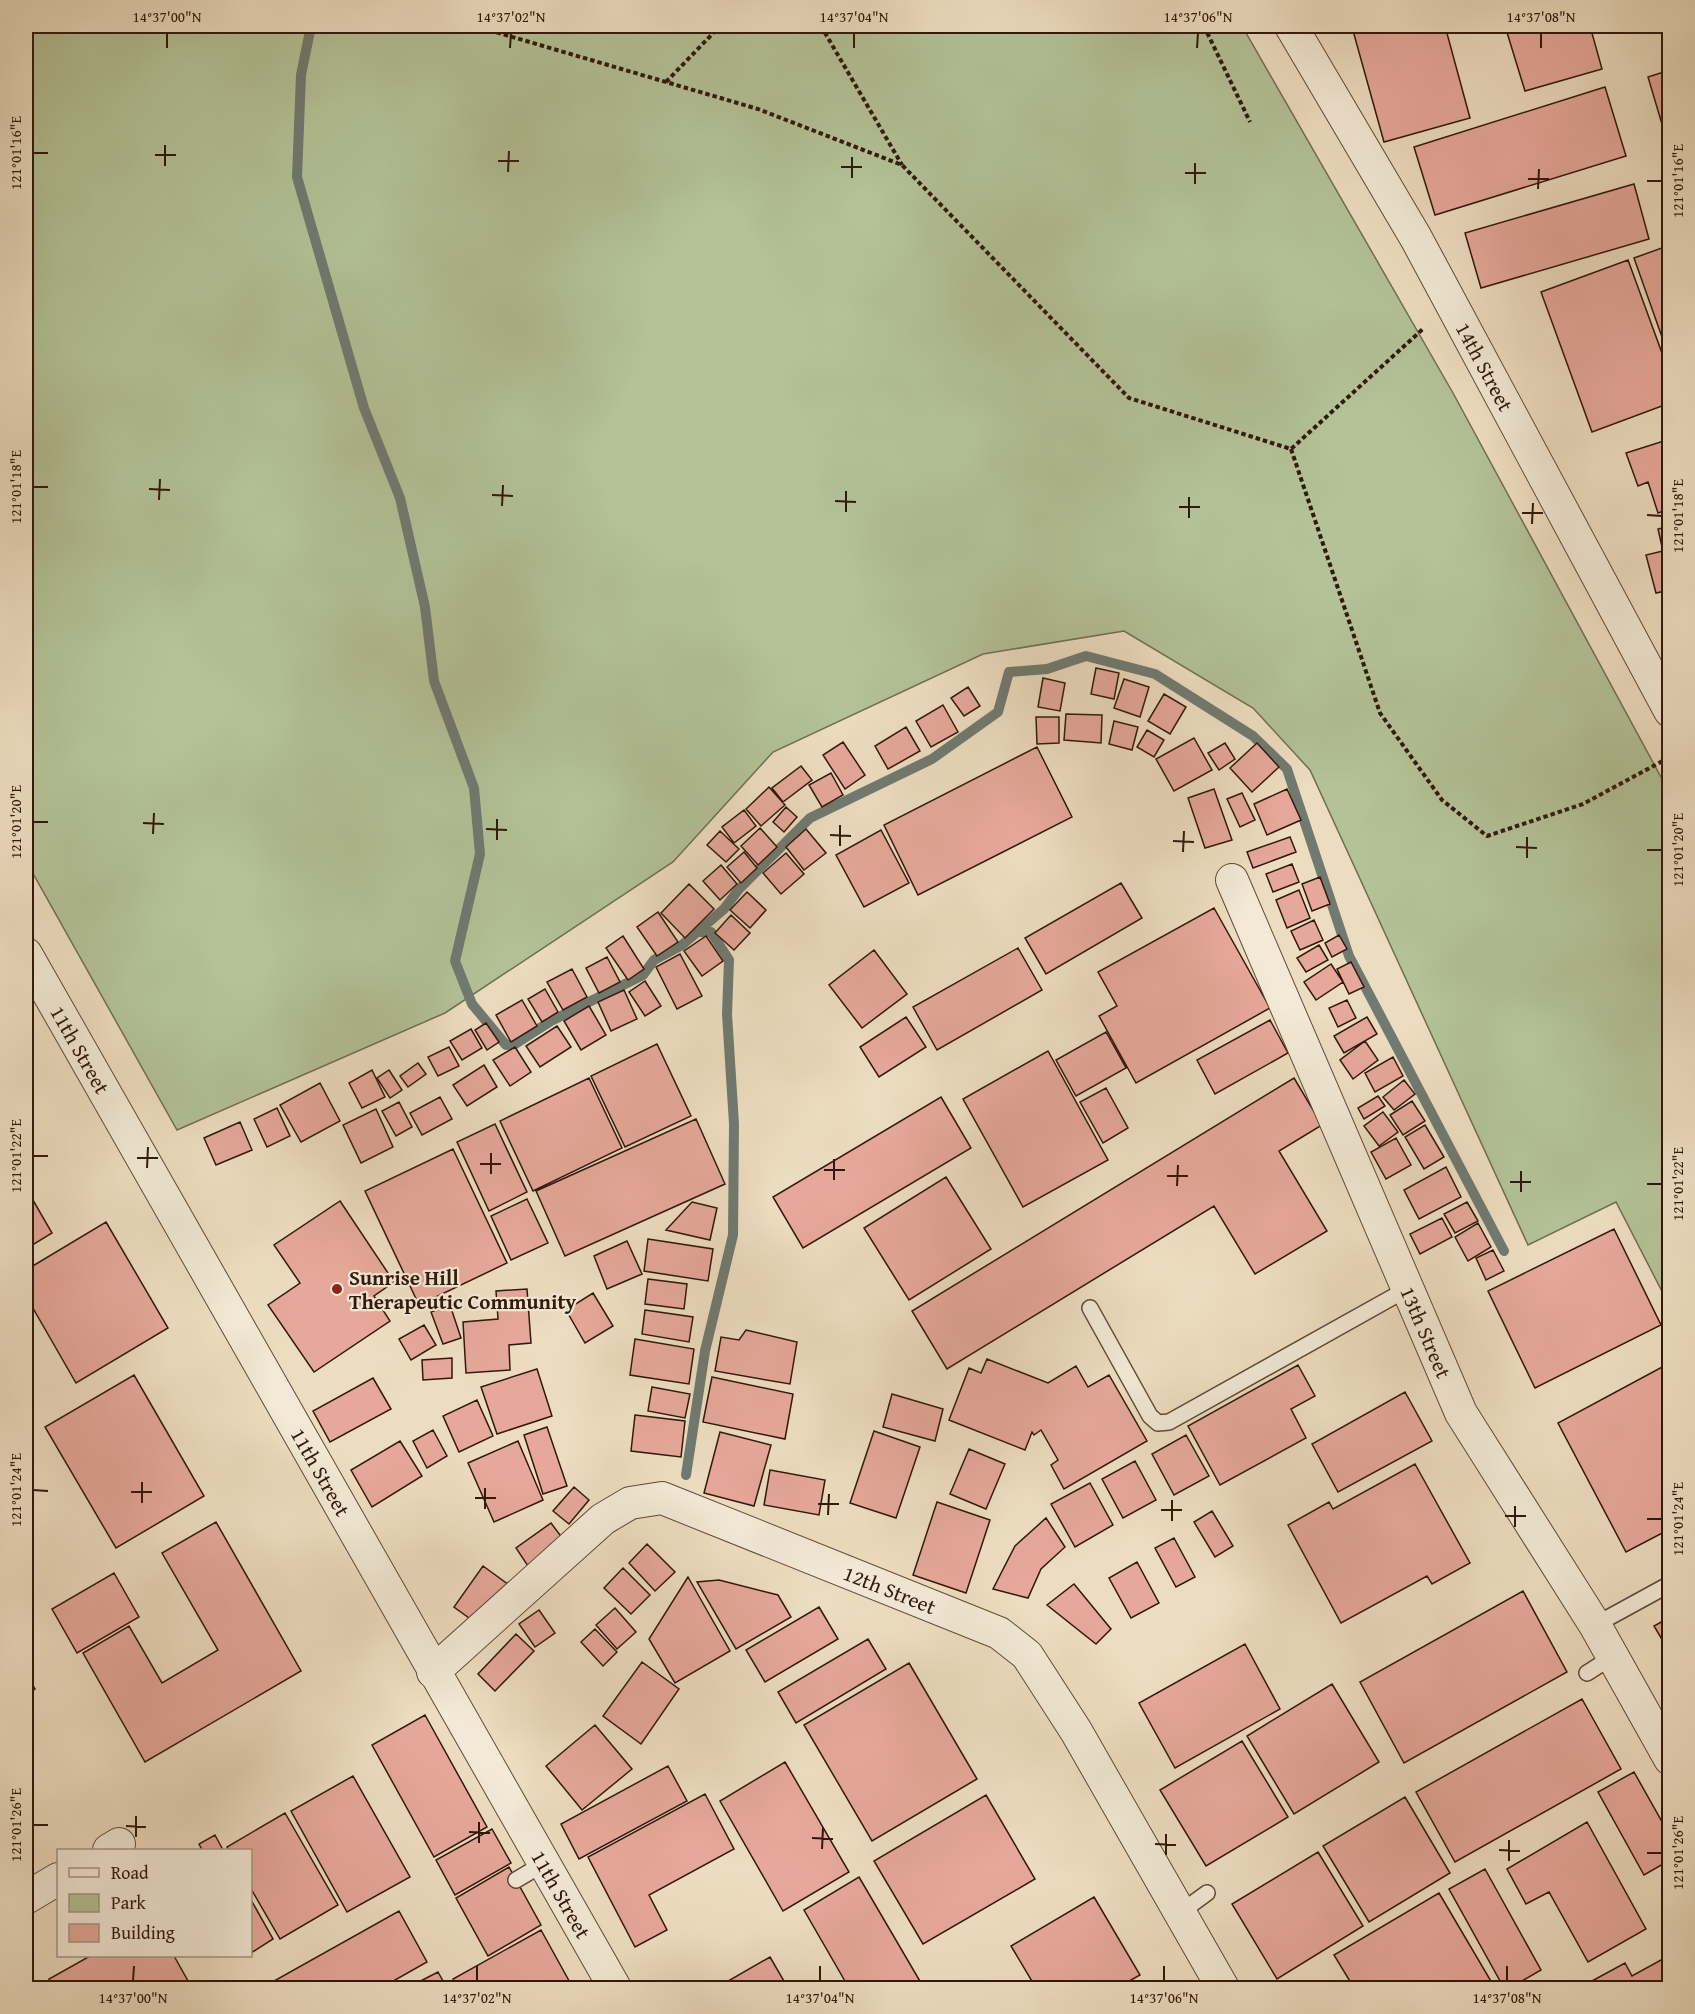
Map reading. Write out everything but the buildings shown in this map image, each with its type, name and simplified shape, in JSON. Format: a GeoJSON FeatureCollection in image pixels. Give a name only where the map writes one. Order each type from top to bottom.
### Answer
{"type":"FeatureCollection","features":[{"type":"Feature","properties":{"kind":"street","name":"14th Street"},"geometry":{"type":"LineString","coordinates":[[1291,26],[1452,303],[1670,711]]}},
{"type":"Feature","properties":{"kind":"street","name":"13th Street"},"geometry":{"type":"LineString","coordinates":[[1232,880],[1461,1413],[1595,1625],[1599,1665],[1670,1759]]}},
{"type":"Feature","properties":{"kind":"street","name":"11th Street"},"geometry":{"type":"LineString","coordinates":[[26,954],[432,1672],[615,1989]]}},
{"type":"Feature","properties":{"kind":"street","name":"12th Street"},"geometry":{"type":"LineString","coordinates":[[432,1672],[603,1519],[630,1503],[662,1497],[999,1633],[1028,1655],[1076,1731],[1223,1989]]}},
{"type":"Feature","properties":{"kind":"street"},"geometry":{"type":"LineString","coordinates":[[26,1898],[57,1880]]}},
{"type":"Feature","properties":{"kind":"lane"},"geometry":{"type":"LineString","coordinates":[[1090,1308],[1150,1416],[1158,1422],[1169,1422],[1409,1288]]}},
{"type":"Feature","properties":{"kind":"lane"},"geometry":{"type":"LineString","coordinates":[[1595,1625],[1670,1584]]}},
{"type":"Feature","properties":{"kind":"lane"},"geometry":{"type":"LineString","coordinates":[[516,1880],[543,1864]]}},
{"type":"Feature","properties":{"kind":"lane"},"geometry":{"type":"LineString","coordinates":[[1181,1912],[1207,1893]]}},
{"type":"Feature","properties":{"kind":"path"},"geometry":{"type":"LineString","coordinates":[[475,26],[758,109],[902,165]]}},
{"type":"Feature","properties":{"kind":"path"},"geometry":{"type":"LineString","coordinates":[[666,82],[720,26]]}},
{"type":"Feature","properties":{"kind":"path"},"geometry":{"type":"LineString","coordinates":[[821,26],[902,165],[1129,398],[1292,448]]}},
{"type":"Feature","properties":{"kind":"path"},"geometry":{"type":"LineString","coordinates":[[1204,26],[1250,122]]}},
{"type":"Feature","properties":{"kind":"path"},"geometry":{"type":"LineString","coordinates":[[1292,448],[1452,303]]}},
{"type":"Feature","properties":{"kind":"path"},"geometry":{"type":"LineString","coordinates":[[1292,448],[1380,713],[1442,800],[1487,836],[1583,804],[1670,757]]}},
{"type":"Feature","properties":{"kind":"green space"},"geometry":{"type":"Polygon","coordinates":[[[26,26],[1242,26],[1453,393],[1669,792],[1669,1305],[1616,1202],[1528,1245],[1310,770],[1253,708],[1124,631],[983,654],[773,752],[673,862],[445,1013],[177,1130],[26,861],[26,26]]]}},
{"type":"Feature","properties":{"kind":"waterway"},"geometry":{"type":"LineString","coordinates":[[311,26],[301,75],[297,177],[364,408],[400,498],[425,607],[434,681],[474,788],[480,854],[455,961],[472,1004],[506,1045],[515,1044],[551,1021],[643,975],[654,960],[682,945],[724,909],[739,889],[810,818],[932,759],[998,712],[1009,672],[1047,669],[1086,656],[1155,674],[1253,736],[1287,769],[1349,956],[1504,1251]]}},
{"type":"Feature","properties":{"kind":"waterway"},"geometry":{"type":"LineString","coordinates":[[686,1475],[705,1351],[733,1235],[734,1124],[727,1014],[729,960],[711,932],[696,932]]}},
{"type":"Feature","properties":{"kind":"place","name":"Sunrise Hill Therapeutic Community"},"geometry":{"type":"Point","coordinates":[337,1289]}}]}
